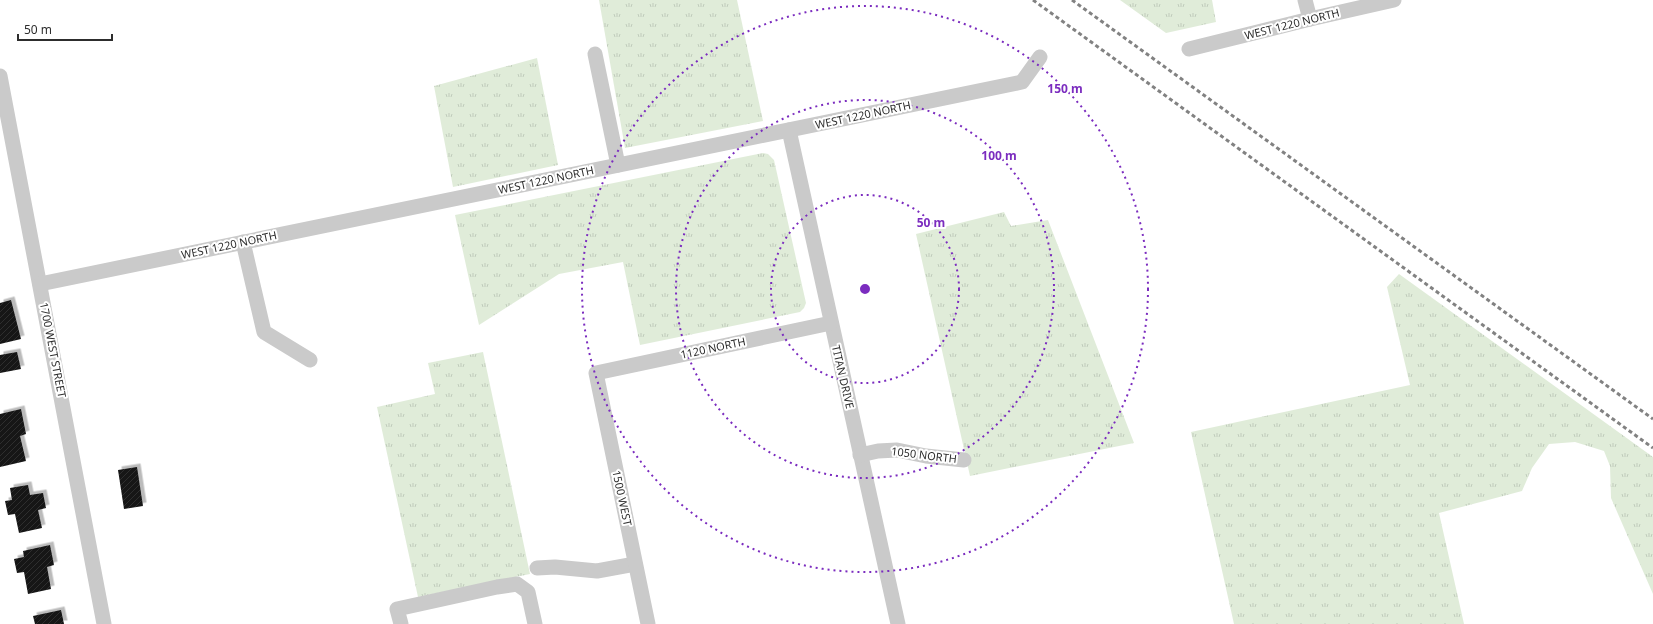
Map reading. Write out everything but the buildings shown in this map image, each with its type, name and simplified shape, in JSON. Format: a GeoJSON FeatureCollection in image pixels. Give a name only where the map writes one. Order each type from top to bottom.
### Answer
{"type":"FeatureCollection","features":[{"type":"Feature","properties":{"kind":"street"},"geometry":{"type":"LineString","coordinates":[[1305,0],[1310,19]]}},
{"type":"Feature","properties":{"kind":"street","name":"WEST 1220 NORTH"},"geometry":{"type":"LineString","coordinates":[[1189,49],[1394,0]]}},
{"type":"Feature","properties":{"kind":"street"},"geometry":{"type":"LineString","coordinates":[[595,54],[618,165]]}},
{"type":"Feature","properties":{"kind":"street","name":"WEST 1220 NORTH"},"geometry":{"type":"LineString","coordinates":[[40,284],[1022,82],[1040,57]]}},
{"type":"Feature","properties":{"kind":"street","name":"1700 WEST STREET"},"geometry":{"type":"LineString","coordinates":[[0,76],[104,624]]}},
{"type":"Feature","properties":{"kind":"street","name":"TITAN DRIVE"},"geometry":{"type":"LineString","coordinates":[[789,130],[898,624]]}},
{"type":"Feature","properties":{"kind":"street"},"geometry":{"type":"LineString","coordinates":[[243,242],[264,332],[310,360]]}},
{"type":"Feature","properties":{"kind":"street","name":"1120 NORTH"},"geometry":{"type":"LineString","coordinates":[[596,373],[831,323]]}},
{"type":"Feature","properties":{"kind":"street","name":"1500 WEST"},"geometry":{"type":"LineString","coordinates":[[596,373],[648,624]]}},
{"type":"Feature","properties":{"kind":"street","name":"1050 NORTH"},"geometry":{"type":"LineString","coordinates":[[860,455],[878,451],[897,450],[926,456],[964,460]]}},
{"type":"Feature","properties":{"kind":"street"},"geometry":{"type":"LineString","coordinates":[[537,568],[555,567],[597,571],[635,564]]}},
{"type":"Feature","properties":{"kind":"street"},"geometry":{"type":"LineString","coordinates":[[401,624],[398,609],[517,584],[528,592],[534,624]]}},
{"type":"Feature","properties":{"kind":"green space"},"geometry":{"type":"Polygon","coordinates":[[[599,0],[737,0],[763,121],[625,148],[599,0]]]}},
{"type":"Feature","properties":{"kind":"green space"},"geometry":{"type":"Polygon","coordinates":[[[1120,0],[1212,0],[1216,22],[1166,33],[1120,0]]]}},
{"type":"Feature","properties":{"kind":"green space"},"geometry":{"type":"Polygon","coordinates":[[[537,58],[558,165],[453,187],[434,86],[537,58]]]}},
{"type":"Feature","properties":{"kind":"green space"},"geometry":{"type":"Polygon","coordinates":[[[763,153],[768,154],[774,160],[806,303],[800,312],[640,345],[623,262],[559,274],[479,325],[455,215],[763,153]]]}},
{"type":"Feature","properties":{"kind":"green space"},"geometry":{"type":"Polygon","coordinates":[[[1004,212],[1011,226],[1048,220],[1134,443],[970,476],[916,234],[1004,212]]]}},
{"type":"Feature","properties":{"kind":"green space"},"geometry":{"type":"Polygon","coordinates":[[[1399,274],[1653,457],[1653,594],[1611,498],[1610,466],[1604,451],[1575,442],[1549,444],[1532,468],[1522,491],[1439,513],[1464,624],[1234,624],[1191,432],[1410,385],[1387,287],[1399,274]]]}},
{"type":"Feature","properties":{"kind":"green space"},"geometry":{"type":"Polygon","coordinates":[[[483,352],[530,574],[418,597],[377,407],[435,394],[428,363],[483,352]]]}},
{"type":"Feature","properties":{"kind":"railway"},"geometry":{"type":"LineString","coordinates":[[1033,0],[1653,448]]}},
{"type":"Feature","properties":{"kind":"railway"},"geometry":{"type":"LineString","coordinates":[[1072,0],[1653,419]]}}]}
